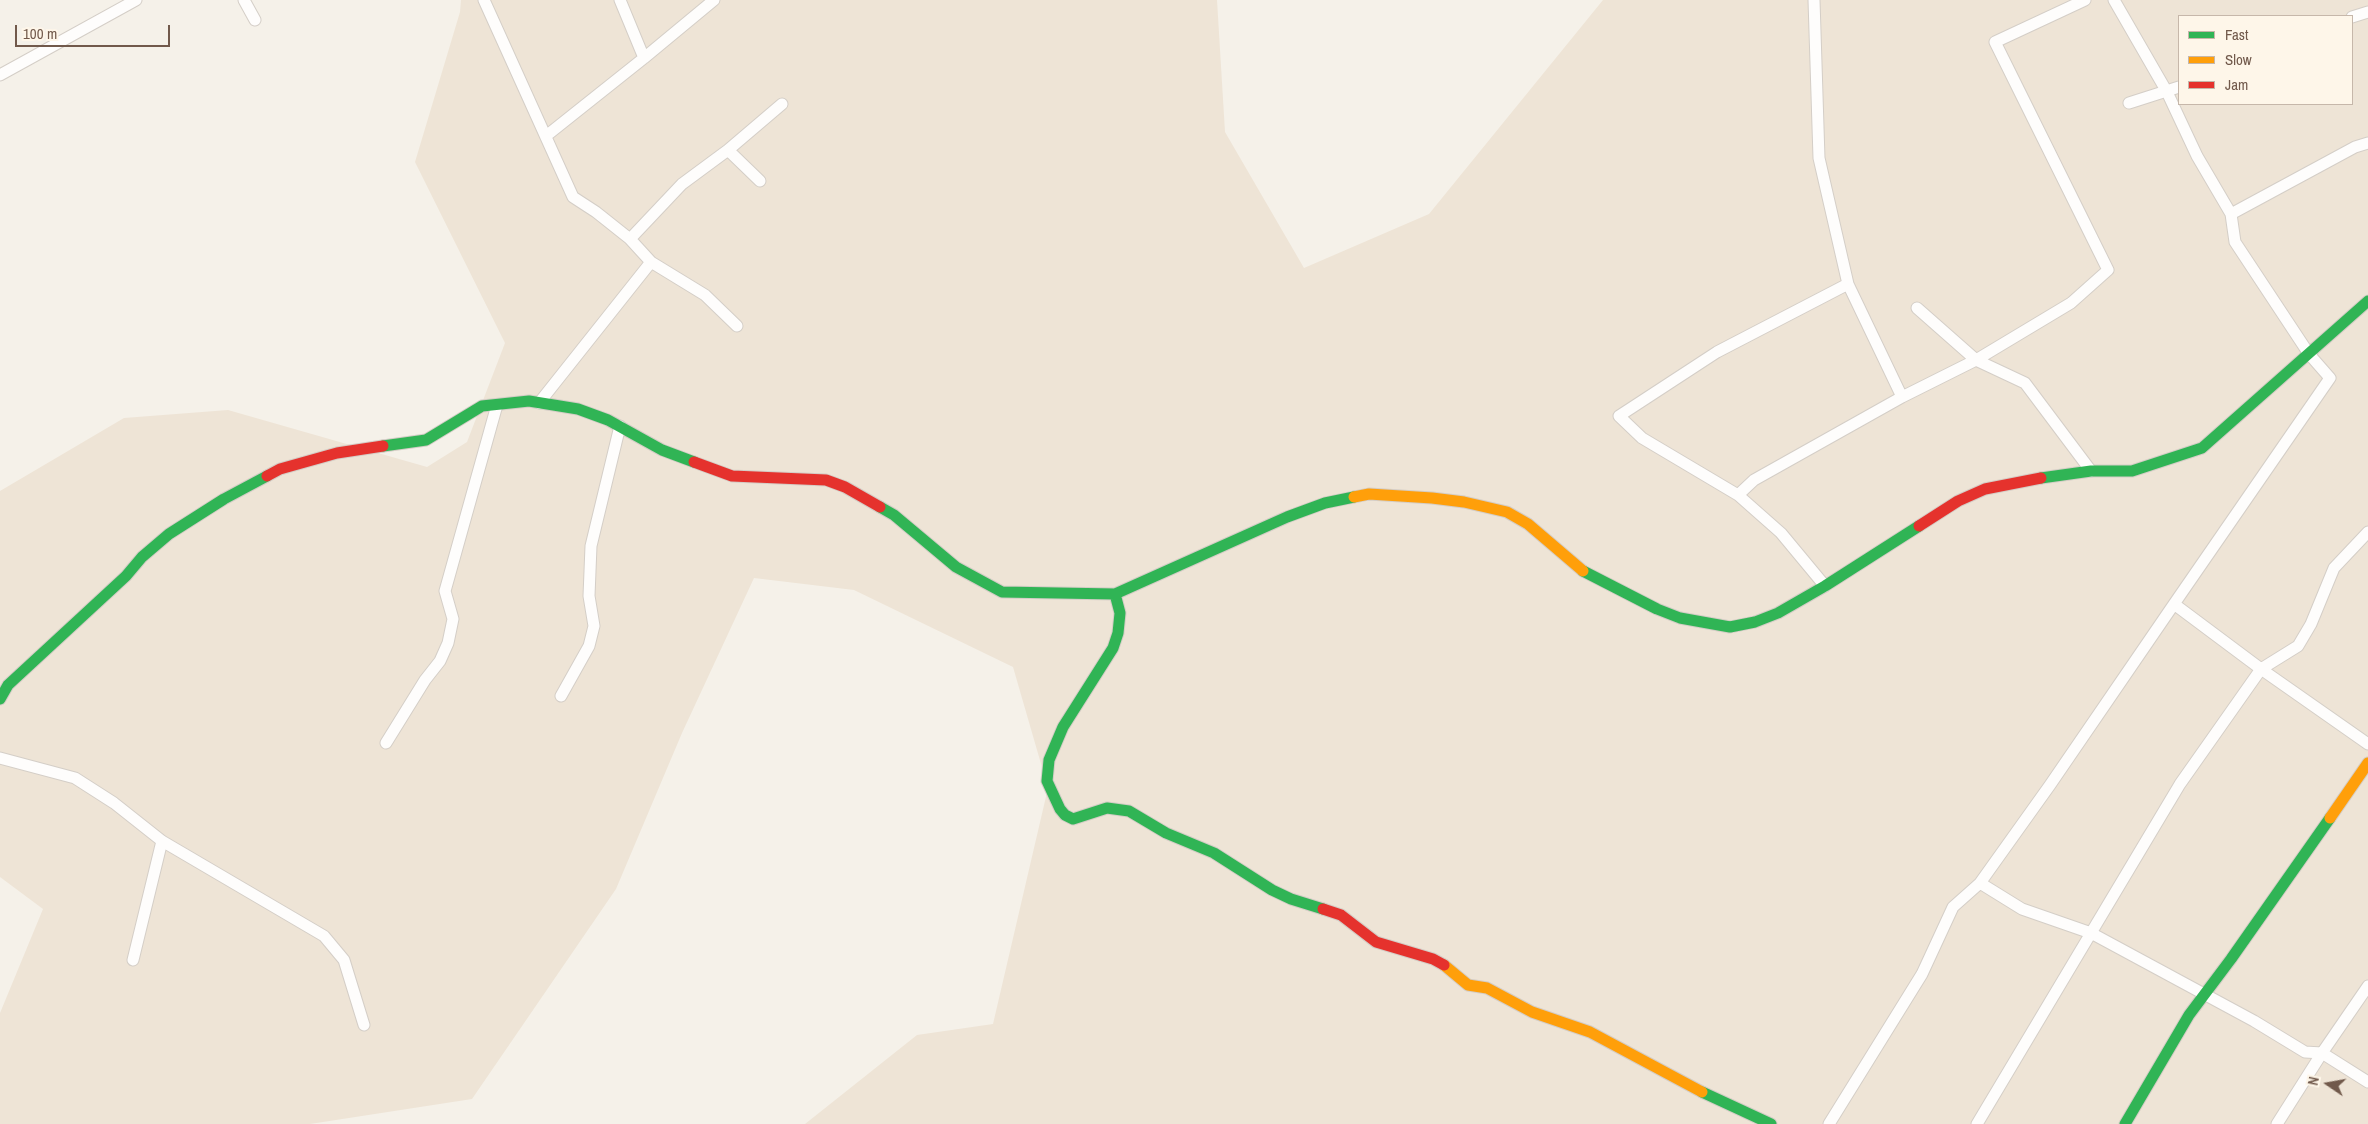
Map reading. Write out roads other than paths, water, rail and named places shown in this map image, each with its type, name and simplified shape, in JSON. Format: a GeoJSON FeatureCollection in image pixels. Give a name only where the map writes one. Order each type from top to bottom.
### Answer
{"type":"FeatureCollection","features":[{"type":"Feature","properties":{"kind":"street"},"geometry":{"type":"LineString","coordinates":[[0,75],[136,0]]}},
{"type":"Feature","properties":{"kind":"street"},"geometry":{"type":"LineString","coordinates":[[244,0],[255,20]]}},
{"type":"Feature","properties":{"kind":"street"},"geometry":{"type":"LineString","coordinates":[[484,0],[573,197],[596,212],[630,239],[651,262],[705,295],[737,326]]}},
{"type":"Feature","properties":{"kind":"street"},"geometry":{"type":"LineString","coordinates":[[620,0],[644,58]]}},
{"type":"Feature","properties":{"kind":"street"},"geometry":{"type":"LineString","coordinates":[[546,136],[714,0]]}},
{"type":"Feature","properties":{"kind":"street"},"geometry":{"type":"LineString","coordinates":[[1814,0],[1819,158],[1848,284],[1902,397]]}},
{"type":"Feature","properties":{"kind":"street"},"geometry":{"type":"LineString","coordinates":[[1738,495],[1754,480],[1902,397],[1976,360],[2071,303],[2108,270],[1995,42],[2085,0]]}},
{"type":"Feature","properties":{"kind":"street"},"geometry":{"type":"LineString","coordinates":[[1829,1124],[1922,974],[1954,907],[1980,883],[2050,785],[2330,378],[2309,354],[2235,242],[2230,214],[2197,156],[2167,92],[2114,0]]}},
{"type":"Feature","properties":{"kind":"street"},"geometry":{"type":"LineString","coordinates":[[2353,17],[2368,12]]}},
{"type":"Feature","properties":{"kind":"street"},"geometry":{"type":"LineString","coordinates":[[2129,103],[2178,87]]}},
{"type":"Feature","properties":{"kind":"street"},"geometry":{"type":"LineString","coordinates":[[630,239],[682,184],[728,150],[782,104]]}},
{"type":"Feature","properties":{"kind":"street"},"geometry":{"type":"LineString","coordinates":[[2230,214],[2355,147],[2368,143]]}},
{"type":"Feature","properties":{"kind":"street"},"geometry":{"type":"LineString","coordinates":[[728,150],[760,181]]}},
{"type":"Feature","properties":{"kind":"street"},"geometry":{"type":"LineString","coordinates":[[538,403],[651,262]]}},
{"type":"Feature","properties":{"kind":"street"},"geometry":{"type":"LineString","coordinates":[[1825,586],[1781,533],[1738,495],[1642,438],[1619,416],[1717,352],[1848,284]]}},
{"type":"Feature","properties":{"kind":"street"},"geometry":{"type":"LineString","coordinates":[[0,699],[8,685],[126,576],[142,557],[169,534],[224,499],[280,469],[337,453],[426,440],[482,406],[497,406],[529,401],[578,409],[620,426],[662,450],[732,476],[806,478],[826,480],[845,487],[894,515],[956,567],[1002,592],[1115,594],[1287,517],[1325,503],[1369,494],[1440,499],[1507,512],[1528,524],[1583,571],[1657,609],[1680,618],[1730,626],[1756,622],[1778,613],[1825,586],[1958,501],[1985,489],[2016,482],[2091,471],[2132,471],[2202,448],[2368,301]]}},
{"type":"Feature","properties":{"kind":"street"},"geometry":{"type":"LineString","coordinates":[[1917,308],[1976,360],[2025,383],[2091,471]]}},
{"type":"Feature","properties":{"kind":"street"},"geometry":{"type":"LineString","coordinates":[[386,743],[425,680],[440,661],[448,643],[453,619],[446,591],[497,406]]}},
{"type":"Feature","properties":{"kind":"street"},"geometry":{"type":"LineString","coordinates":[[561,696],[589,646],[594,626],[589,596],[591,546],[620,426]]}},
{"type":"Feature","properties":{"kind":"street"},"geometry":{"type":"LineString","coordinates":[[1977,1124],[2180,784],[2261,669],[2298,646],[2311,624],[2334,568],[2368,532]]}},
{"type":"Feature","properties":{"kind":"street"},"geometry":{"type":"LineString","coordinates":[[1115,594],[1120,613],[1118,633],[1113,648],[1063,727],[1049,760],[1047,781],[1060,809],[1065,815],[1073,819],[1107,808],[1129,811],[1166,833],[1214,852],[1278,893],[1341,915],[1376,942],[1433,959],[1451,970],[1468,985],[1487,988],[1532,1012],[1590,1032],[1699,1091],[1770,1124]]}},
{"type":"Feature","properties":{"kind":"street"},"geometry":{"type":"LineString","coordinates":[[2174,604],[2261,669],[2368,744]]}},
{"type":"Feature","properties":{"kind":"street"},"geometry":{"type":"LineString","coordinates":[[0,758],[75,778],[114,804],[162,841],[324,936],[344,960],[364,1025]]}},
{"type":"Feature","properties":{"kind":"street"},"geometry":{"type":"LineString","coordinates":[[2125,1124],[2189,1015],[2231,960],[2368,763]]}},
{"type":"Feature","properties":{"kind":"street"},"geometry":{"type":"LineString","coordinates":[[133,960],[162,841]]}},
{"type":"Feature","properties":{"kind":"street"},"geometry":{"type":"LineString","coordinates":[[1980,883],[2022,909],[2091,933],[2254,1021],[2306,1052],[2322,1053],[2368,1082]]}},
{"type":"Feature","properties":{"kind":"street"},"geometry":{"type":"LineString","coordinates":[[2277,1124],[2322,1053],[2368,986]]}}]}
